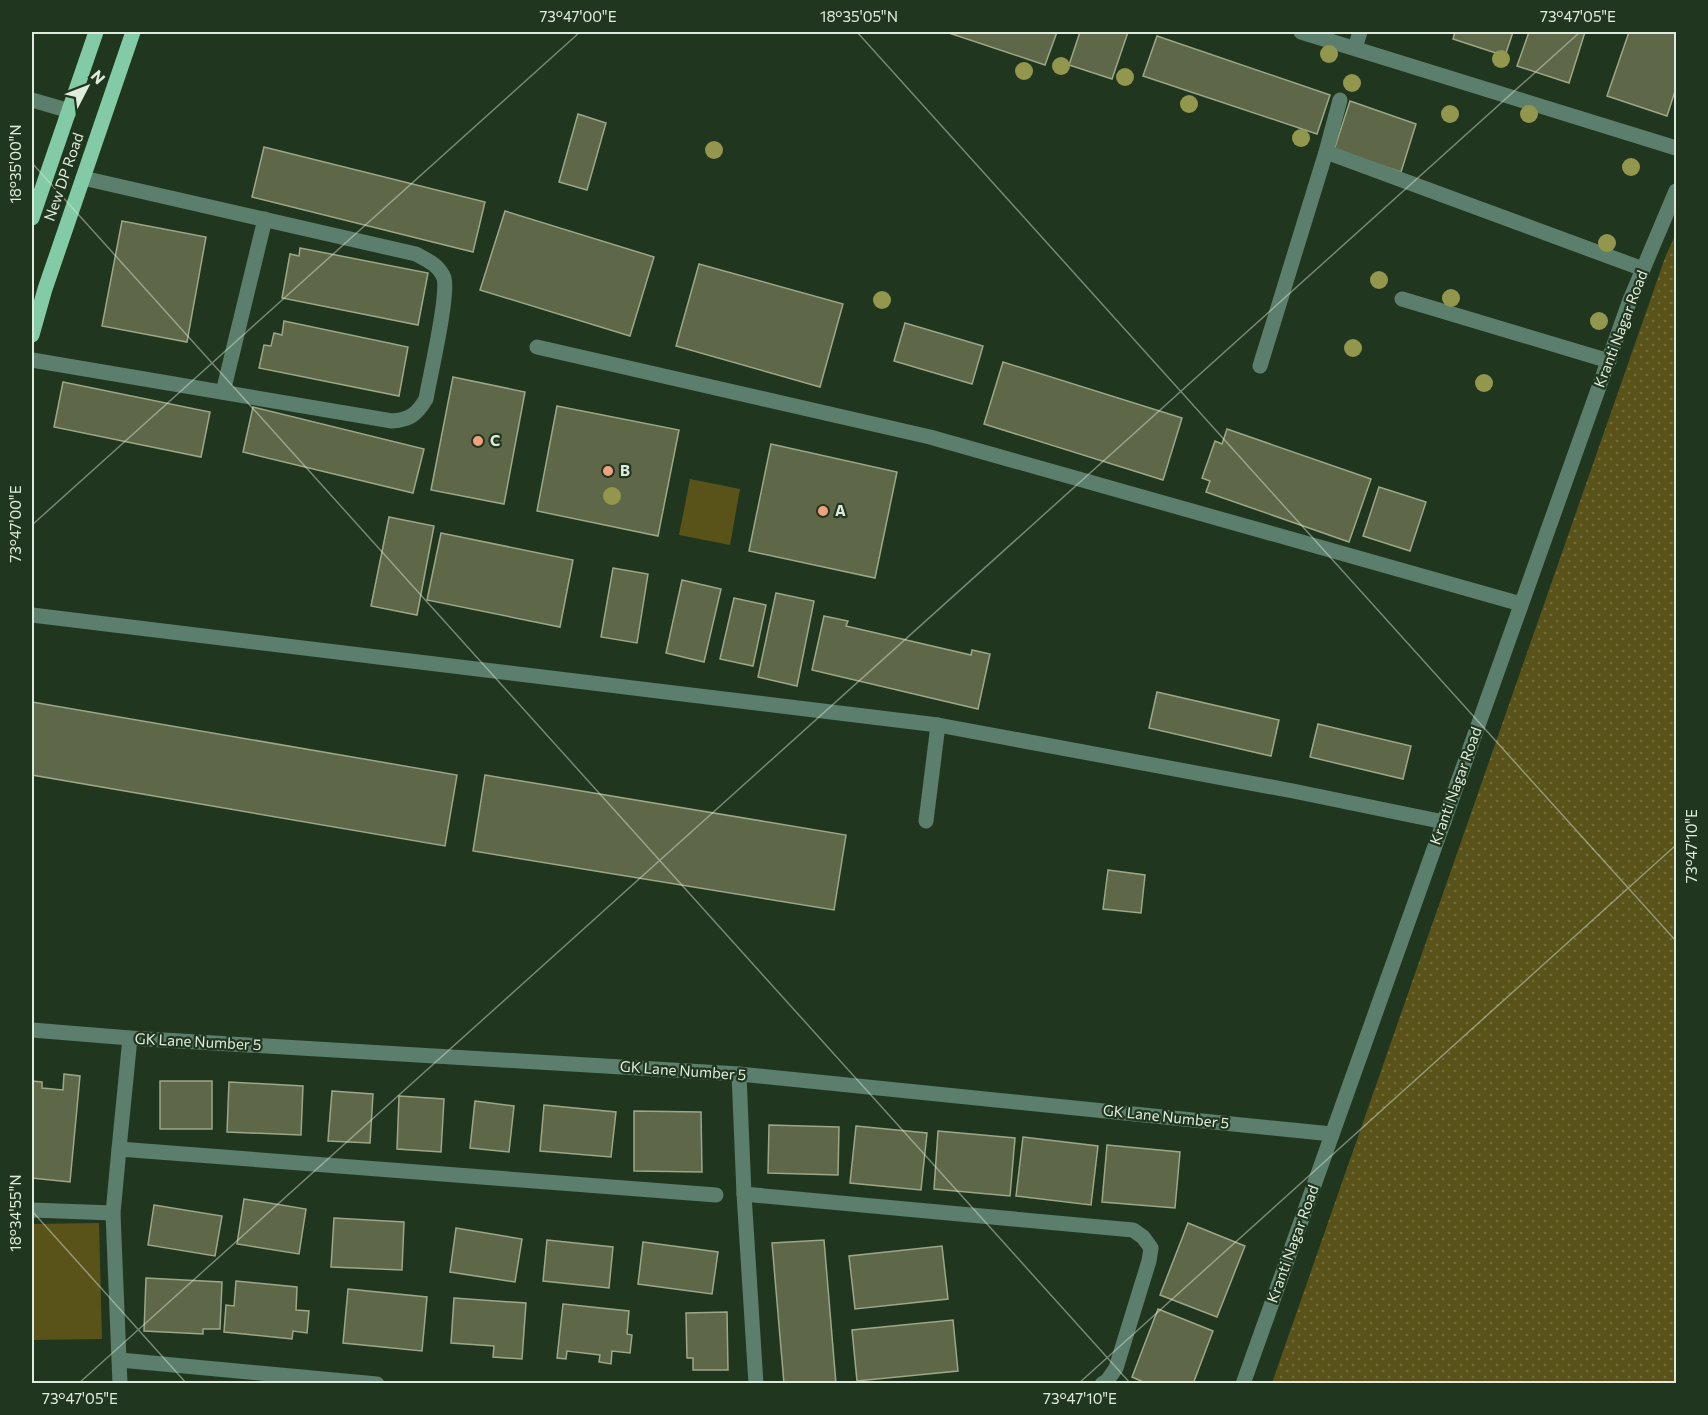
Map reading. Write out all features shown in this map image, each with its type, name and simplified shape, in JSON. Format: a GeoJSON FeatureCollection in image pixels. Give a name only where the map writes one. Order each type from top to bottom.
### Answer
{"type":"FeatureCollection","features":[{"type":"Feature","properties":{"kind":"main road","name":"New DP Road"},"geometry":{"type":"LineString","coordinates":[[32,218],[96,32]]}},
{"type":"Feature","properties":{"kind":"main road","name":"New DP Road"},"geometry":{"type":"LineString","coordinates":[[32,335],[45,289],[133,32]]}},
{"type":"Feature","properties":{"kind":"street"},"geometry":{"type":"LineString","coordinates":[[1301,32],[1677,148]]}},
{"type":"Feature","properties":{"kind":"street"},"geometry":{"type":"LineString","coordinates":[[1355,48],[1360,32]]}},
{"type":"Feature","properties":{"kind":"street"},"geometry":{"type":"LineString","coordinates":[[32,100],[70,111]]}},
{"type":"Feature","properties":{"kind":"street"},"geometry":{"type":"LineString","coordinates":[[1260,366],[1340,100]]}},
{"type":"Feature","properties":{"kind":"street"},"geometry":{"type":"LineString","coordinates":[[1326,152],[1643,269]]}},
{"type":"Feature","properties":{"kind":"street"},"geometry":{"type":"LineString","coordinates":[[32,360],[392,421],[406,420],[419,411],[426,399],[444,296],[444,278],[434,263],[416,254],[83,178]]}},
{"type":"Feature","properties":{"kind":"street","name":"Kranti Nagar Road"},"geometry":{"type":"LineString","coordinates":[[1243,1383],[1630,300],[1677,191]]}},
{"type":"Feature","properties":{"kind":"street"},"geometry":{"type":"LineString","coordinates":[[223,392],[265,219]]}},
{"type":"Feature","properties":{"kind":"street"},"geometry":{"type":"LineString","coordinates":[[1402,299],[1609,361]]}},
{"type":"Feature","properties":{"kind":"street"},"geometry":{"type":"LineString","coordinates":[[537,347],[930,436],[1521,604]]}},
{"type":"Feature","properties":{"kind":"street"},"geometry":{"type":"LineString","coordinates":[[32,615],[938,725],[1293,790],[1444,822]]}},
{"type":"Feature","properties":{"kind":"street"},"geometry":{"type":"LineString","coordinates":[[926,821],[938,725]]}},
{"type":"Feature","properties":{"kind":"street","name":"GK Lane Number 5"},"geometry":{"type":"LineString","coordinates":[[32,1030],[130,1038],[739,1074],[1332,1134]]}},
{"type":"Feature","properties":{"kind":"street"},"geometry":{"type":"LineString","coordinates":[[120,1383],[113,1213],[130,1038]]}},
{"type":"Feature","properties":{"kind":"street"},"geometry":{"type":"LineString","coordinates":[[739,1074],[756,1383]]}},
{"type":"Feature","properties":{"kind":"street"},"geometry":{"type":"LineString","coordinates":[[119,1149],[716,1195]]}},
{"type":"Feature","properties":{"kind":"street"},"geometry":{"type":"LineString","coordinates":[[744,1194],[1132,1230],[1143,1237],[1151,1248],[1149,1262],[1116,1368],[1107,1381],[1102,1383]]}},
{"type":"Feature","properties":{"kind":"street"},"geometry":{"type":"LineString","coordinates":[[32,1210],[113,1213]]}},
{"type":"Feature","properties":{"kind":"street"},"geometry":{"type":"LineString","coordinates":[[120,1360],[377,1383]]}},
{"type":"Feature","properties":{"kind":"shaded area"},"geometry":{"type":"Polygon","coordinates":[[[1676,234],[1676,1383],[1272,1383],[1666,255],[1676,234]]]}},
{"type":"Feature","properties":{"kind":"shaded area"},"geometry":{"type":"Polygon","coordinates":[[[690,479],[740,489],[730,545],[679,535],[690,479]]]}},
{"type":"Feature","properties":{"kind":"shaded area"},"geometry":{"type":"Polygon","coordinates":[[[99,1223],[102,1339],[32,1340],[32,1224],[99,1223]]]}},
{"type":"Feature","properties":{"kind":"building"},"geometry":{"type":"Polygon","coordinates":[[[946,32],[1057,32],[1045,65],[946,32]]]}},
{"type":"Feature","properties":{"kind":"building"},"geometry":{"type":"Polygon","coordinates":[[[1080,32],[1128,32],[1112,79],[1069,65],[1080,32]]]}},
{"type":"Feature","properties":{"kind":"building"},"geometry":{"type":"Polygon","coordinates":[[[1455,32],[1513,32],[1505,56],[1453,39],[1455,32]]]}},
{"type":"Feature","properties":{"kind":"building"},"geometry":{"type":"Polygon","coordinates":[[[1529,32],[1585,32],[1569,83],[1517,66],[1529,32]]]}},
{"type":"Feature","properties":{"kind":"building"},"geometry":{"type":"Polygon","coordinates":[[[1629,32],[1676,32],[1676,88],[1667,116],[1607,96],[1629,32]]]}},
{"type":"Feature","properties":{"kind":"building"},"geometry":{"type":"Polygon","coordinates":[[[1157,36],[1330,95],[1317,134],[1143,76],[1157,36]]]}},
{"type":"Feature","properties":{"kind":"building"},"geometry":{"type":"Polygon","coordinates":[[[1350,101],[1416,124],[1401,172],[1334,150],[1350,101]]]}},
{"type":"Feature","properties":{"kind":"building"},"geometry":{"type":"Polygon","coordinates":[[[578,114],[606,123],[587,190],[559,182],[578,114]]]}},
{"type":"Feature","properties":{"kind":"building"},"geometry":{"type":"Polygon","coordinates":[[[264,147],[485,202],[473,252],[252,197],[264,147]]]}},
{"type":"Feature","properties":{"kind":"building"},"geometry":{"type":"Polygon","coordinates":[[[505,211],[654,257],[630,336],[480,290],[505,211]]]}},
{"type":"Feature","properties":{"kind":"building"},"geometry":{"type":"Polygon","coordinates":[[[122,221],[206,237],[187,342],[102,326],[122,221]]]}},
{"type":"Feature","properties":{"kind":"building"},"geometry":{"type":"Polygon","coordinates":[[[300,248],[428,273],[418,325],[282,298],[290,254],[299,256],[300,248]]]}},
{"type":"Feature","properties":{"kind":"building"},"geometry":{"type":"Polygon","coordinates":[[[699,264],[843,304],[820,387],[676,346],[699,264]]]}},
{"type":"Feature","properties":{"kind":"building"},"geometry":{"type":"Polygon","coordinates":[[[284,321],[408,347],[399,396],[259,368],[264,345],[271,346],[274,333],[282,335],[284,321]]]}},
{"type":"Feature","properties":{"kind":"building"},"geometry":{"type":"Polygon","coordinates":[[[905,323],[983,346],[972,384],[894,361],[905,323]]]}},
{"type":"Feature","properties":{"kind":"building"},"geometry":{"type":"Polygon","coordinates":[[[1003,362],[1182,418],[1163,480],[984,424],[1003,362]]]}},
{"type":"Feature","properties":{"kind":"building","name":"C"},"geometry":{"type":"Polygon","coordinates":[[[453,377],[525,392],[504,504],[431,490],[453,377]]]}},
{"type":"Feature","properties":{"kind":"building"},"geometry":{"type":"Polygon","coordinates":[[[63,382],[210,412],[201,457],[54,427],[63,382]]]}},
{"type":"Feature","properties":{"kind":"building","name":"B"},"geometry":{"type":"Polygon","coordinates":[[[557,406],[679,430],[658,536],[537,511],[557,406]]]}},
{"type":"Feature","properties":{"kind":"building"},"geometry":{"type":"Polygon","coordinates":[[[253,407],[424,449],[413,493],[243,452],[253,407]]]}},
{"type":"Feature","properties":{"kind":"building"},"geometry":{"type":"Polygon","coordinates":[[[1227,429],[1371,479],[1349,542],[1206,492],[1210,481],[1202,478],[1215,441],[1222,444],[1227,429]]]}},
{"type":"Feature","properties":{"kind":"building","name":"A"},"geometry":{"type":"Polygon","coordinates":[[[771,444],[897,472],[875,578],[749,551],[771,444]]]}},
{"type":"Feature","properties":{"kind":"building"},"geometry":{"type":"Polygon","coordinates":[[[1379,487],[1426,502],[1410,551],[1363,536],[1379,487]]]}},
{"type":"Feature","properties":{"kind":"building"},"geometry":{"type":"Polygon","coordinates":[[[389,517],[434,526],[417,615],[371,606],[389,517]]]}},
{"type":"Feature","properties":{"kind":"building"},"geometry":{"type":"Polygon","coordinates":[[[441,533],[573,560],[560,627],[427,600],[441,533]]]}},
{"type":"Feature","properties":{"kind":"building"},"geometry":{"type":"Polygon","coordinates":[[[613,568],[648,574],[637,643],[601,637],[613,568]]]}},
{"type":"Feature","properties":{"kind":"building"},"geometry":{"type":"Polygon","coordinates":[[[682,580],[721,589],[704,662],[666,653],[682,580]]]}},
{"type":"Feature","properties":{"kind":"building"},"geometry":{"type":"Polygon","coordinates":[[[776,593],[814,601],[797,686],[758,677],[776,593]]]}},
{"type":"Feature","properties":{"kind":"building"},"geometry":{"type":"Polygon","coordinates":[[[734,598],[766,605],[753,666],[720,659],[734,598]]]}},
{"type":"Feature","properties":{"kind":"building"},"geometry":{"type":"Polygon","coordinates":[[[824,616],[848,621],[846,626],[971,655],[972,650],[990,654],[978,709],[812,670],[824,616]]]}},
{"type":"Feature","properties":{"kind":"building"},"geometry":{"type":"Polygon","coordinates":[[[1157,692],[1279,720],[1271,756],[1149,728],[1157,692]]]}},
{"type":"Feature","properties":{"kind":"building"},"geometry":{"type":"Polygon","coordinates":[[[32,702],[457,775],[445,846],[32,775],[32,702]]]}},
{"type":"Feature","properties":{"kind":"building"},"geometry":{"type":"Polygon","coordinates":[[[1318,724],[1411,746],[1403,779],[1310,757],[1318,724]]]}},
{"type":"Feature","properties":{"kind":"building"},"geometry":{"type":"Polygon","coordinates":[[[485,775],[846,835],[834,910],[473,851],[485,775]]]}},
{"type":"Feature","properties":{"kind":"building"},"geometry":{"type":"Polygon","coordinates":[[[1108,870],[1145,875],[1141,913],[1103,909],[1108,870]]]}},
{"type":"Feature","properties":{"kind":"building"},"geometry":{"type":"Polygon","coordinates":[[[64,1074],[80,1076],[70,1182],[32,1178],[32,1081],[42,1082],[42,1088],[63,1090],[64,1074]]]}},
{"type":"Feature","properties":{"kind":"building"},"geometry":{"type":"Polygon","coordinates":[[[160,1081],[212,1081],[212,1129],[160,1129],[160,1081]]]}},
{"type":"Feature","properties":{"kind":"building"},"geometry":{"type":"Polygon","coordinates":[[[229,1082],[303,1086],[301,1135],[227,1132],[229,1082]]]}},
{"type":"Feature","properties":{"kind":"building"},"geometry":{"type":"Polygon","coordinates":[[[332,1091],[373,1094],[370,1143],[328,1141],[332,1091]]]}},
{"type":"Feature","properties":{"kind":"building"},"geometry":{"type":"Polygon","coordinates":[[[399,1096],[444,1099],[441,1152],[397,1149],[399,1096]]]}},
{"type":"Feature","properties":{"kind":"building"},"geometry":{"type":"Polygon","coordinates":[[[475,1101],[514,1106],[509,1152],[470,1148],[475,1101]]]}},
{"type":"Feature","properties":{"kind":"building"},"geometry":{"type":"Polygon","coordinates":[[[544,1105],[616,1112],[611,1157],[540,1151],[544,1105]]]}},
{"type":"Feature","properties":{"kind":"building"},"geometry":{"type":"Polygon","coordinates":[[[634,1111],[701,1112],[702,1172],[634,1171],[634,1111]]]}},
{"type":"Feature","properties":{"kind":"building"},"geometry":{"type":"Polygon","coordinates":[[[769,1125],[839,1127],[838,1175],[768,1173],[769,1125]]]}},
{"type":"Feature","properties":{"kind":"building"},"geometry":{"type":"Polygon","coordinates":[[[856,1126],[927,1133],[921,1190],[850,1183],[856,1126]]]}},
{"type":"Feature","properties":{"kind":"building"},"geometry":{"type":"Polygon","coordinates":[[[938,1131],[1015,1138],[1010,1196],[934,1189],[938,1131]]]}},
{"type":"Feature","properties":{"kind":"building"},"geometry":{"type":"Polygon","coordinates":[[[1023,1137],[1098,1146],[1091,1205],[1016,1196],[1023,1137]]]}},
{"type":"Feature","properties":{"kind":"building"},"geometry":{"type":"Polygon","coordinates":[[[1107,1145],[1180,1152],[1175,1208],[1102,1202],[1107,1145]]]}},
{"type":"Feature","properties":{"kind":"building"},"geometry":{"type":"Polygon","coordinates":[[[244,1199],[306,1209],[299,1254],[237,1244],[244,1199]]]}},
{"type":"Feature","properties":{"kind":"building"},"geometry":{"type":"Polygon","coordinates":[[[154,1205],[222,1216],[215,1256],[148,1245],[154,1205]]]}},
{"type":"Feature","properties":{"kind":"building"},"geometry":{"type":"Polygon","coordinates":[[[334,1218],[404,1222],[402,1270],[331,1267],[334,1218]]]}},
{"type":"Feature","properties":{"kind":"building"},"geometry":{"type":"Polygon","coordinates":[[[1188,1223],[1245,1246],[1217,1317],[1160,1295],[1188,1223]]]}},
{"type":"Feature","properties":{"kind":"building"},"geometry":{"type":"Polygon","coordinates":[[[456,1228],[522,1239],[515,1282],[450,1272],[456,1228]]]}},
{"type":"Feature","properties":{"kind":"building"},"geometry":{"type":"Polygon","coordinates":[[[547,1240],[613,1247],[609,1288],[543,1281],[547,1240]]]}},
{"type":"Feature","properties":{"kind":"building"},"geometry":{"type":"Polygon","coordinates":[[[824,1240],[836,1384],[784,1384],[772,1243],[824,1240]]]}},
{"type":"Feature","properties":{"kind":"building"},"geometry":{"type":"Polygon","coordinates":[[[643,1242],[718,1252],[712,1294],[638,1284],[643,1242]]]}},
{"type":"Feature","properties":{"kind":"building"},"geometry":{"type":"Polygon","coordinates":[[[942,1246],[948,1299],[855,1309],[849,1256],[942,1246]]]}},
{"type":"Feature","properties":{"kind":"building"},"geometry":{"type":"Polygon","coordinates":[[[146,1278],[222,1282],[220,1329],[203,1329],[203,1334],[144,1331],[146,1278]]]}},
{"type":"Feature","properties":{"kind":"building"},"geometry":{"type":"Polygon","coordinates":[[[236,1281],[297,1287],[296,1310],[309,1311],[307,1333],[293,1331],[292,1339],[224,1332],[226,1305],[234,1306],[236,1281]]]}},
{"type":"Feature","properties":{"kind":"building"},"geometry":{"type":"Polygon","coordinates":[[[348,1289],[427,1297],[422,1351],[343,1343],[348,1289]]]}},
{"type":"Feature","properties":{"kind":"building"},"geometry":{"type":"Polygon","coordinates":[[[454,1298],[526,1303],[522,1359],[493,1357],[494,1346],[451,1343],[454,1298]]]}},
{"type":"Feature","properties":{"kind":"building"},"geometry":{"type":"Polygon","coordinates":[[[563,1304],[629,1311],[627,1334],[632,1335],[630,1353],[612,1351],[611,1364],[599,1362],[600,1355],[567,1351],[566,1359],[557,1358],[563,1304]]]}},
{"type":"Feature","properties":{"kind":"building"},"geometry":{"type":"Polygon","coordinates":[[[1158,1309],[1213,1331],[1193,1384],[1148,1384],[1132,1377],[1158,1309]]]}},
{"type":"Feature","properties":{"kind":"building"},"geometry":{"type":"Polygon","coordinates":[[[727,1312],[728,1370],[693,1370],[693,1358],[687,1358],[686,1313],[727,1312]]]}},
{"type":"Feature","properties":{"kind":"building"},"geometry":{"type":"Polygon","coordinates":[[[953,1320],[958,1371],[857,1381],[852,1330],[953,1320]]]}},
{"type":"Feature","properties":{"kind":"place","name":"C"},"geometry":{"type":"Point","coordinates":[478,441]}},
{"type":"Feature","properties":{"kind":"place","name":"B"},"geometry":{"type":"Point","coordinates":[608,471]}},
{"type":"Feature","properties":{"kind":"place","name":"A"},"geometry":{"type":"Point","coordinates":[823,511]}}]}
